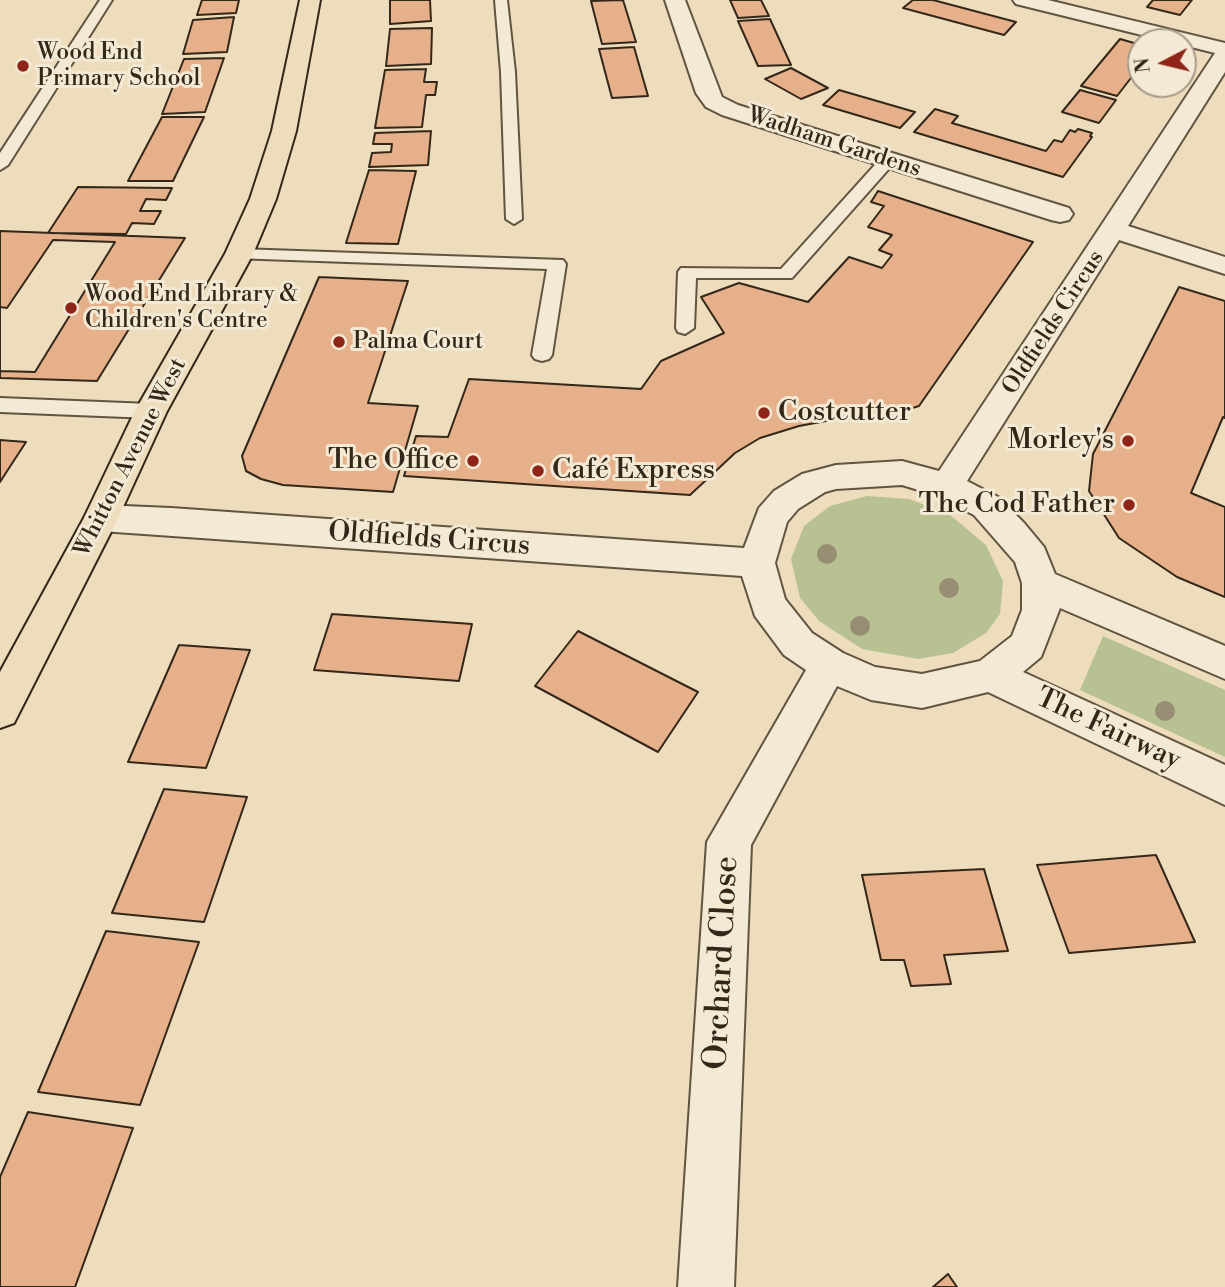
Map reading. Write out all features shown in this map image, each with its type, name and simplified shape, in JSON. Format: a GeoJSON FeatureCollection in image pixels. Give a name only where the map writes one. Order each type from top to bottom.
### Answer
{"type":"FeatureCollection","features":[{"type":"Feature","properties":{"kind":"main road","name":"Whitton Avenue West"},"geometry":{"type":"LineString","coordinates":[[0,711],[101,518],[151,411],[239,254],[263,199],[284,131],[310,0]]}},
{"type":"Feature","properties":{"kind":"street","name":"Wadham Gardens"},"geometry":{"type":"LineString","coordinates":[[675,0],[707,93],[714,102],[730,110],[1060,214]]}},
{"type":"Feature","properties":{"kind":"street"},"geometry":{"type":"LineString","coordinates":[[1023,0],[1225,50]]}},
{"type":"Feature","properties":{"kind":"street","name":"Oldfields Circus"},"geometry":{"type":"LineString","coordinates":[[947,486],[1225,55]]}},
{"type":"Feature","properties":{"kind":"street"},"geometry":{"type":"LineString","coordinates":[[1114,230],[1225,266]]}},
{"type":"Feature","properties":{"kind":"street"},"geometry":{"type":"LineString","coordinates":[[902,474],[947,486],[986,506],[1012,532],[1031,557],[1040,583],[1041,610],[1027,646],[991,675],[922,691],[871,683],[829,666],[798,644],[768,605],[757,563],[771,517],[786,500],[814,483],[836,477],[902,474]]}},
{"type":"Feature","properties":{"kind":"street","name":"Oldfields Circus"},"geometry":{"type":"LineString","coordinates":[[101,518],[757,563]]}},
{"type":"Feature","properties":{"kind":"street"},"geometry":{"type":"LineString","coordinates":[[1040,583],[1225,663]]}},
{"type":"Feature","properties":{"kind":"street","name":"Orchard Close"},"geometry":{"type":"LineString","coordinates":[[706,1287],[729,842],[829,666]]}},
{"type":"Feature","properties":{"kind":"street","name":"The Fairway"},"geometry":{"type":"LineString","coordinates":[[991,675],[1225,786]]}},
{"type":"Feature","properties":{"kind":"lane"},"geometry":{"type":"LineString","coordinates":[[0,165],[106,0]]}},
{"type":"Feature","properties":{"kind":"lane"},"geometry":{"type":"LineString","coordinates":[[501,0],[508,72],[514,219]]}},
{"type":"Feature","properties":{"kind":"lane"},"geometry":{"type":"LineString","coordinates":[[685,328],[687,272],[786,274],[888,160]]}},
{"type":"Feature","properties":{"kind":"lane"},"geometry":{"type":"LineString","coordinates":[[239,254],[557,264],[542,355]]}},
{"type":"Feature","properties":{"kind":"lane"},"geometry":{"type":"LineString","coordinates":[[0,405],[151,411]]}},
{"type":"Feature","properties":{"kind":"green space"},"geometry":{"type":"Polygon","coordinates":[[[867,496],[909,499],[949,514],[986,545],[1003,581],[1000,614],[986,633],[953,653],[918,659],[862,649],[819,621],[800,598],[791,559],[804,526],[830,506],[867,496]]]}},
{"type":"Feature","properties":{"kind":"green space"},"geometry":{"type":"Polygon","coordinates":[[[1103,636],[1225,690],[1225,757],[1080,690],[1103,636]]]}},
{"type":"Feature","properties":{"kind":"building"},"geometry":{"type":"Polygon","coordinates":[[[202,0],[239,0],[236,13],[197,15],[202,0]]]}},
{"type":"Feature","properties":{"kind":"building"},"geometry":{"type":"Polygon","coordinates":[[[390,0],[430,0],[431,21],[390,24],[390,0]]]}},
{"type":"Feature","properties":{"kind":"building"},"geometry":{"type":"Polygon","coordinates":[[[623,0],[636,42],[602,44],[591,1],[623,0]]]}},
{"type":"Feature","properties":{"kind":"building"},"geometry":{"type":"Polygon","coordinates":[[[730,0],[761,0],[769,16],[738,18],[730,0]]]}},
{"type":"Feature","properties":{"kind":"building"},"geometry":{"type":"Polygon","coordinates":[[[913,0],[933,0],[1016,22],[1004,35],[903,8],[913,0]]]}},
{"type":"Feature","properties":{"kind":"building"},"geometry":{"type":"Polygon","coordinates":[[[1153,0],[1192,0],[1180,15],[1147,7],[1153,0]]]}},
{"type":"Feature","properties":{"kind":"building"},"geometry":{"type":"Polygon","coordinates":[[[234,17],[227,52],[183,54],[193,20],[234,17]]]}},
{"type":"Feature","properties":{"kind":"building"},"geometry":{"type":"Polygon","coordinates":[[[770,19],[791,65],[758,66],[738,21],[770,19]]]}},
{"type":"Feature","properties":{"kind":"building"},"geometry":{"type":"Polygon","coordinates":[[[432,28],[431,64],[386,66],[390,29],[432,28]]]}},
{"type":"Feature","properties":{"kind":"building"},"geometry":{"type":"Polygon","coordinates":[[[1120,39],[1127,41],[1127,83],[1117,96],[1081,86],[1120,39]]]}},
{"type":"Feature","properties":{"kind":"building"},"geometry":{"type":"Polygon","coordinates":[[[634,47],[648,96],[612,98],[599,49],[634,47]]]}},
{"type":"Feature","properties":{"kind":"building"},"geometry":{"type":"Polygon","coordinates":[[[224,58],[205,112],[162,114],[184,59],[224,58]]]}},
{"type":"Feature","properties":{"kind":"building"},"geometry":{"type":"Polygon","coordinates":[[[791,68],[828,88],[801,99],[765,79],[791,68]]]}},
{"type":"Feature","properties":{"kind":"building"},"geometry":{"type":"Polygon","coordinates":[[[426,69],[424,82],[437,82],[435,95],[426,95],[422,127],[375,128],[385,70],[426,69]]]}},
{"type":"Feature","properties":{"kind":"building"},"geometry":{"type":"Polygon","coordinates":[[[839,90],[915,112],[900,128],[823,105],[839,90]]]}},
{"type":"Feature","properties":{"kind":"building"},"geometry":{"type":"Polygon","coordinates":[[[1080,90],[1116,100],[1099,123],[1062,112],[1080,90]]]}},
{"type":"Feature","properties":{"kind":"building"},"geometry":{"type":"Polygon","coordinates":[[[935,109],[958,116],[952,123],[1046,151],[1054,140],[1062,142],[1070,130],[1092,133],[1092,137],[1063,177],[914,132],[935,109]]]}},
{"type":"Feature","properties":{"kind":"building"},"geometry":{"type":"Polygon","coordinates":[[[162,117],[204,117],[173,181],[128,181],[162,117]]]}},
{"type":"Feature","properties":{"kind":"building"},"geometry":{"type":"Polygon","coordinates":[[[431,131],[428,165],[369,167],[372,153],[391,152],[392,144],[373,144],[375,133],[431,131]]]}},
{"type":"Feature","properties":{"kind":"building"},"geometry":{"type":"Polygon","coordinates":[[[369,170],[416,171],[398,244],[346,243],[369,170]]]}},
{"type":"Feature","properties":{"kind":"building"},"geometry":{"type":"Polygon","coordinates":[[[78,187],[172,188],[166,200],[146,199],[140,211],[161,211],[154,224],[132,223],[126,234],[48,233],[78,187]]]}},
{"type":"Feature","properties":{"kind":"building"},"geometry":{"type":"Polygon","coordinates":[[[878,191],[1033,242],[919,406],[879,418],[837,419],[799,426],[760,438],[735,453],[690,495],[404,476],[416,436],[448,437],[469,379],[641,389],[661,361],[724,333],[701,297],[739,283],[808,302],[849,257],[882,268],[892,255],[879,250],[892,235],[868,227],[884,206],[871,202],[878,191]]]}},
{"type":"Feature","properties":{"kind":"building","name":"Wood End Library & Children's Centre"},"geometry":{"type":"Polygon","coordinates":[[[0,231],[185,238],[97,381],[0,378],[0,231]]]}},
{"type":"Feature","properties":{"kind":"building"},"geometry":{"type":"Polygon","coordinates":[[[53,240],[115,242],[35,372],[0,371],[0,307],[7,308],[53,240]]]}},
{"type":"Feature","properties":{"kind":"building","name":"Palma Court"},"geometry":{"type":"Polygon","coordinates":[[[319,277],[408,281],[368,403],[418,406],[393,492],[283,485],[261,479],[246,471],[242,456],[319,277]]]}},
{"type":"Feature","properties":{"kind":"building"},"geometry":{"type":"Polygon","coordinates":[[[1179,287],[1225,301],[1225,418],[1223,417],[1191,493],[1225,507],[1225,597],[1177,577],[1119,538],[1089,491],[1093,454],[1179,287]]]}},
{"type":"Feature","properties":{"kind":"building"},"geometry":{"type":"Polygon","coordinates":[[[0,440],[26,442],[0,482],[0,440]]]}},
{"type":"Feature","properties":{"kind":"building"},"geometry":{"type":"Polygon","coordinates":[[[332,614],[472,624],[459,681],[314,670],[332,614]]]}},
{"type":"Feature","properties":{"kind":"building"},"geometry":{"type":"Polygon","coordinates":[[[578,631],[698,692],[658,752],[535,686],[578,631]]]}},
{"type":"Feature","properties":{"kind":"building"},"geometry":{"type":"Polygon","coordinates":[[[179,645],[250,650],[206,768],[128,762],[179,645]]]}},
{"type":"Feature","properties":{"kind":"building"},"geometry":{"type":"Polygon","coordinates":[[[164,789],[247,797],[204,922],[112,913],[164,789]]]}},
{"type":"Feature","properties":{"kind":"building"},"geometry":{"type":"Polygon","coordinates":[[[1156,855],[1195,942],[1069,953],[1037,865],[1156,855]]]}},
{"type":"Feature","properties":{"kind":"building"},"geometry":{"type":"Polygon","coordinates":[[[984,869],[1008,951],[944,955],[951,984],[911,986],[904,960],[881,960],[862,875],[984,869]]]}},
{"type":"Feature","properties":{"kind":"building"},"geometry":{"type":"Polygon","coordinates":[[[106,931],[199,942],[140,1105],[38,1092],[106,931]]]}},
{"type":"Feature","properties":{"kind":"building"},"geometry":{"type":"Polygon","coordinates":[[[28,1112],[133,1128],[75,1287],[0,1287],[0,1177],[28,1112]]]}},
{"type":"Feature","properties":{"kind":"building"},"geometry":{"type":"Polygon","coordinates":[[[948,1274],[957,1287],[933,1287],[948,1274]]]}},
{"type":"Feature","properties":{"kind":"place","name":"Wood End Primary School"},"geometry":{"type":"Point","coordinates":[23,66]}},
{"type":"Feature","properties":{"kind":"place","name":"Wood End Library & Children's Centre"},"geometry":{"type":"Point","coordinates":[71,308]}},
{"type":"Feature","properties":{"kind":"place","name":"Palma Court"},"geometry":{"type":"Point","coordinates":[339,342]}},
{"type":"Feature","properties":{"kind":"place","name":"Costcutter"},"geometry":{"type":"Point","coordinates":[764,413]}},
{"type":"Feature","properties":{"kind":"place","name":"Morley's"},"geometry":{"type":"Point","coordinates":[1128,441]}},
{"type":"Feature","properties":{"kind":"place","name":"The Office"},"geometry":{"type":"Point","coordinates":[473,461]}},
{"type":"Feature","properties":{"kind":"place","name":"Café Express"},"geometry":{"type":"Point","coordinates":[538,471]}},
{"type":"Feature","properties":{"kind":"place","name":"The Cod Father"},"geometry":{"type":"Point","coordinates":[1129,505]}}]}
